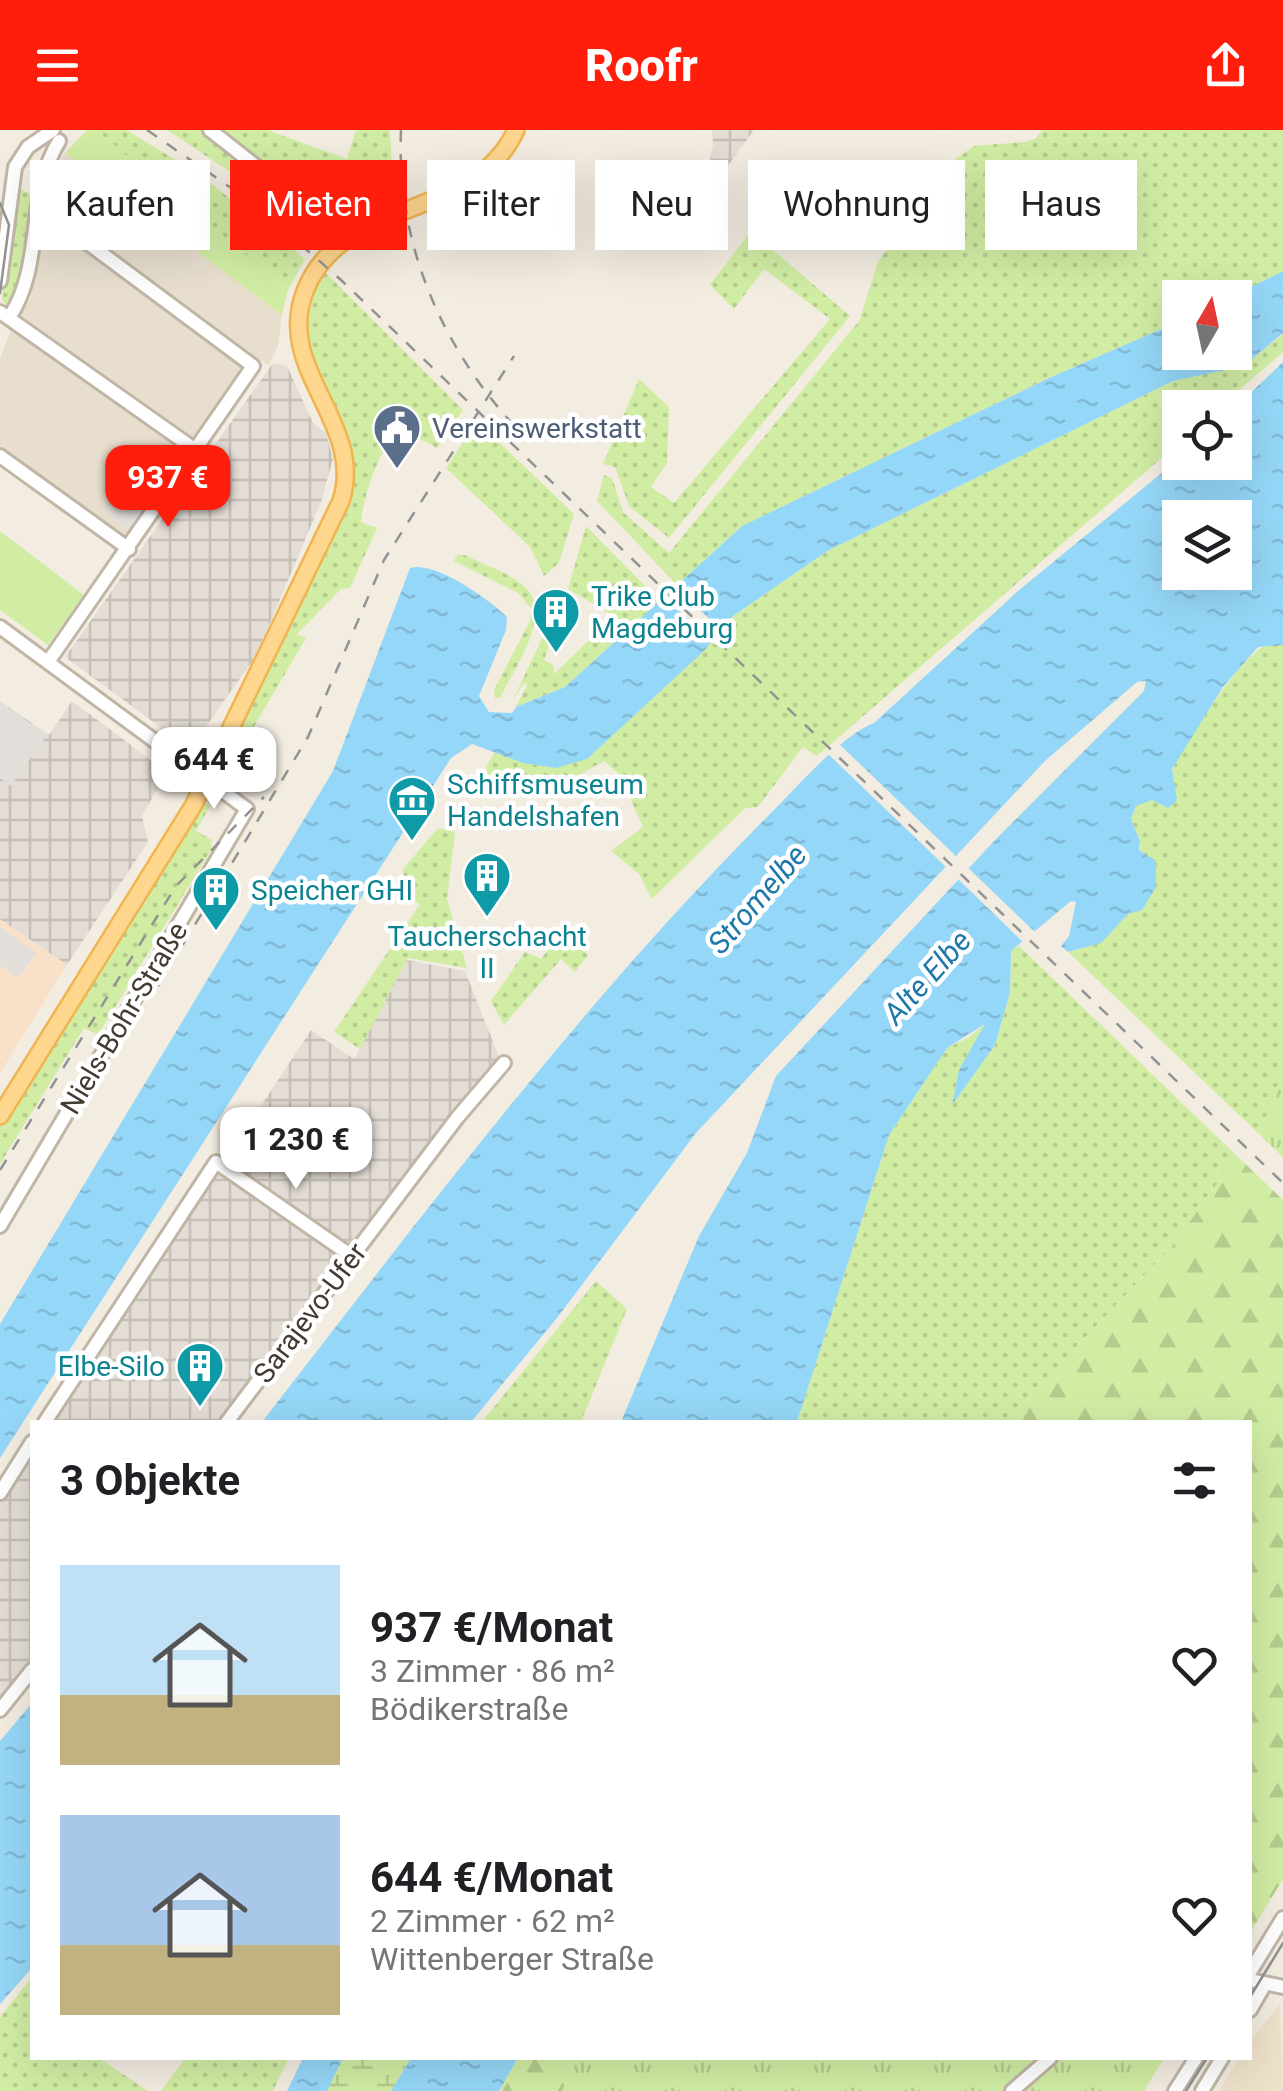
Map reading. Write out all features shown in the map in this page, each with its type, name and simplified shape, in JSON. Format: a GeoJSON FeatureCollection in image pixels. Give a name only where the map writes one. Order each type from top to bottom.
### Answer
{"type":"FeatureCollection","features":[{"type":"Feature","properties":{"kind":"main road"},"geometry":{"type":"LineString","coordinates":[[0,1116],[206,780],[346,485],[343,441],[306,370],[298,336],[306,289],[330,251],[369,226],[474,182],[498,160],[516,130]]}},
{"type":"Feature","properties":{"kind":"street"},"geometry":{"type":"LineString","coordinates":[[210,130],[248,160]]}},
{"type":"Feature","properties":{"kind":"street"},"geometry":{"type":"LineString","coordinates":[[48,160],[56,136]]}},
{"type":"Feature","properties":{"kind":"street"},"geometry":{"type":"LineString","coordinates":[[0,281],[15,167],[28,148],[56,136]]}},
{"type":"Feature","properties":{"kind":"street"},"geometry":{"type":"LineString","coordinates":[[30,250],[23,292],[5,314],[197,450]]}},
{"type":"Feature","properties":{"kind":"street"},"geometry":{"type":"LineString","coordinates":[[48,662],[251,372],[251,361],[98,250]]}},
{"type":"Feature","properties":{"kind":"street"},"geometry":{"type":"LineString","coordinates":[[0,456],[129,549]]}},
{"type":"Feature","properties":{"kind":"street"},"geometry":{"type":"LineString","coordinates":[[0,627],[206,780]]}},
{"type":"Feature","properties":{"kind":"street","name":"Niels-Bohr-Straße"},"geometry":{"type":"LineString","coordinates":[[0,1226],[247,809],[206,780]]}},
{"type":"Feature","properties":{"kind":"street","name":"Sarajevo-Ufer"},"geometry":{"type":"LineString","coordinates":[[230,1420],[456,1118],[504,1062]]}},
{"type":"Feature","properties":{"kind":"street"},"geometry":{"type":"LineString","coordinates":[[51,1420],[216,1162],[353,1256]]}},
{"type":"Feature","properties":{"kind":"street"},"geometry":{"type":"LineString","coordinates":[[0,1493],[30,1445]]}},
{"type":"Feature","properties":{"kind":"street"},"geometry":{"type":"LineString","coordinates":[[0,1710],[30,1672]]}},
{"type":"Feature","properties":{"kind":"street"},"geometry":{"type":"LineString","coordinates":[[1252,1969],[1283,1918]]}},
{"type":"Feature","properties":{"kind":"street"},"geometry":{"type":"LineString","coordinates":[[1252,1981],[1283,1986]]}},
{"type":"Feature","properties":{"kind":"street"},"geometry":{"type":"LineString","coordinates":[[1252,2007],[1265,1984]]}},
{"type":"Feature","properties":{"kind":"street"},"geometry":{"type":"LineString","coordinates":[[1012,2091],[1048,2060]]}},
{"type":"Feature","properties":{"kind":"street"},"geometry":{"type":"LineString","coordinates":[[1176,2091],[1195,2060]]}},
{"type":"Feature","properties":{"kind":"street"},"geometry":{"type":"LineString","coordinates":[[1202,2091],[1221,2060]]}},
{"type":"Feature","properties":{"kind":"shaded area"},"geometry":{"type":"Polygon","coordinates":[[[712,130],[754,130],[728,166],[728,160],[710,160],[712,130]]]}},
{"type":"Feature","properties":{"kind":"shaded area"},"geometry":{"type":"Polygon","coordinates":[[[38,250],[195,250],[282,315],[278,346],[269,365],[257,358],[121,550],[0,464],[0,359],[11,329],[31,298],[38,250]]]}},
{"type":"Feature","properties":{"kind":"shaded area"},"geometry":{"type":"Polygon","coordinates":[[[273,363],[287,366],[313,423],[326,433],[333,459],[321,502],[256,656],[190,749],[65,657],[273,363]]]}},
{"type":"Feature","properties":{"kind":"shaded area"},"geometry":{"type":"Polygon","coordinates":[[[132,472],[158,490],[133,527],[125,528],[103,511],[132,472]]]}},
{"type":"Feature","properties":{"kind":"shaded area"},"geometry":{"type":"Polygon","coordinates":[[[0,701],[49,735],[72,701],[167,772],[142,816],[148,842],[67,965],[0,919],[0,701]]]}},
{"type":"Feature","properties":{"kind":"shaded area"},"geometry":{"type":"Polygon","coordinates":[[[0,702],[47,735],[11,786],[0,778],[0,702]]]}},
{"type":"Feature","properties":{"kind":"shaded area"},"geometry":{"type":"Polygon","coordinates":[[[0,919],[67,965],[0,1073],[0,919]]]}},
{"type":"Feature","properties":{"kind":"shaded area"},"geometry":{"type":"Polygon","coordinates":[[[0,927],[36,953],[18,978],[0,965],[0,927]]]}},
{"type":"Feature","properties":{"kind":"shaded area"},"geometry":{"type":"Polygon","coordinates":[[[407,960],[465,971],[503,1067],[235,1420],[53,1420],[311,1030],[354,1059],[407,960]]]}},
{"type":"Feature","properties":{"kind":"shaded area"},"geometry":{"type":"Polygon","coordinates":[[[30,1456],[30,1680],[0,1713],[0,1502],[30,1456]]]}},
{"type":"Feature","properties":{"kind":"shaded area"},"geometry":{"type":"Polygon","coordinates":[[[1280,2004],[1283,2091],[1219,2091],[1238,2060],[1252,2060],[1252,2039],[1280,2004]]]}},
{"type":"Feature","properties":{"kind":"green space"},"geometry":{"type":"Polygon","coordinates":[[[87,130],[96,130],[132,160],[74,160],[65,153],[87,130]]]}},
{"type":"Feature","properties":{"kind":"green space"},"geometry":{"type":"Polygon","coordinates":[[[96,130],[126,130],[176,160],[132,160],[96,130]]]}},
{"type":"Feature","properties":{"kind":"green space"},"geometry":{"type":"Polygon","coordinates":[[[167,130],[267,130],[347,159],[356,130],[390,130],[392,160],[230,160],[230,172],[167,130]]]}},
{"type":"Feature","properties":{"kind":"green space"},"geometry":{"type":"Polygon","coordinates":[[[1042,130],[1283,130],[1283,271],[1252,286],[1252,280],[1162,280],[1162,329],[1049,378],[742,526],[677,585],[597,501],[604,475],[612,478],[623,512],[669,553],[859,321],[878,262],[887,250],[965,250],[965,160],[954,160],[974,146],[1036,139],[1042,130]]]}},
{"type":"Feature","properties":{"kind":"green space"},"geometry":{"type":"Polygon","coordinates":[[[210,183],[230,199],[230,242],[210,225],[210,183]]]}},
{"type":"Feature","properties":{"kind":"green space"},"geometry":{"type":"Polygon","coordinates":[[[17,186],[30,195],[30,227],[19,291],[6,305],[2,299],[17,186]]]}},
{"type":"Feature","properties":{"kind":"green space"},"geometry":{"type":"Polygon","coordinates":[[[210,225],[230,242],[230,250],[240,250],[288,290],[282,315],[195,250],[210,250],[210,225]]]}},
{"type":"Feature","properties":{"kind":"green space"},"geometry":{"type":"Polygon","coordinates":[[[748,235],[748,250],[773,250],[850,316],[669,538],[629,506],[615,467],[603,464],[639,379],[669,407],[667,463],[651,487],[674,503],[830,319],[764,269],[734,309],[710,285],[748,235]]]}},
{"type":"Feature","properties":{"kind":"green space"},"geometry":{"type":"Polygon","coordinates":[[[240,250],[294,250],[305,259],[288,290],[240,250]]]}},
{"type":"Feature","properties":{"kind":"green space"},"geometry":{"type":"Polygon","coordinates":[[[322,269],[463,410],[437,448],[396,426],[374,472],[363,509],[361,522],[377,528],[350,588],[341,589],[297,634],[306,638],[242,747],[249,751],[246,759],[259,765],[237,789],[231,783],[238,765],[224,757],[353,473],[339,417],[309,356],[309,305],[322,269]]]}},
{"type":"Feature","properties":{"kind":"green space"},"geometry":{"type":"Polygon","coordinates":[[[1283,334],[1283,352],[1239,390],[1162,390],[1162,458],[817,756],[803,747],[758,807],[745,808],[652,899],[639,874],[611,851],[643,827],[619,774],[604,761],[565,783],[568,794],[540,797],[489,781],[486,767],[495,751],[523,763],[587,759],[703,651],[733,616],[829,550],[1173,381],[1225,370],[1252,370],[1252,359],[1283,334]]]}},
{"type":"Feature","properties":{"kind":"green space"},"geometry":{"type":"Polygon","coordinates":[[[477,421],[574,514],[559,563],[544,576],[530,547],[446,468],[477,421]]]}},
{"type":"Feature","properties":{"kind":"green space"},"geometry":{"type":"Polygon","coordinates":[[[586,526],[660,601],[565,687],[516,707],[527,685],[524,683],[513,700],[556,609],[561,609],[544,660],[553,665],[554,674],[614,616],[568,589],[586,526]]]}},
{"type":"Feature","properties":{"kind":"green space"},"geometry":{"type":"Polygon","coordinates":[[[0,531],[84,595],[48,645],[0,610],[0,531]]]}},
{"type":"Feature","properties":{"kind":"green space"},"geometry":{"type":"Polygon","coordinates":[[[457,555],[465,555],[514,579],[534,600],[528,644],[500,698],[495,698],[494,690],[530,621],[531,608],[518,593],[454,561],[457,555]]]}},
{"type":"Feature","properties":{"kind":"green space"},"geometry":{"type":"Polygon","coordinates":[[[1269,644],[1283,645],[1283,1073],[1259,1134],[1068,952],[1092,944],[1138,909],[1140,841],[1131,819],[1136,806],[1173,789],[1174,766],[1204,717],[1245,662],[1269,644]]]}},
{"type":"Feature","properties":{"kind":"green space"},"geometry":{"type":"Polygon","coordinates":[[[202,802],[210,806],[196,831],[212,840],[211,850],[98,1035],[84,1028],[0,1164],[0,1127],[202,802]]]}},
{"type":"Feature","properties":{"kind":"green space"},"geometry":{"type":"Polygon","coordinates":[[[438,828],[455,832],[447,899],[467,968],[408,958],[360,1049],[334,1032],[420,904],[406,897],[403,869],[438,828]]]}},
{"type":"Feature","properties":{"kind":"green space"},"geometry":{"type":"Polygon","coordinates":[[[561,933],[588,955],[575,972],[561,959],[504,1025],[491,1001],[525,952],[541,959],[561,933]]]}},
{"type":"Feature","properties":{"kind":"green space"},"geometry":{"type":"Polygon","coordinates":[[[1019,946],[1237,1156],[1173,1245],[1007,1420],[798,1420],[889,1135],[947,1048],[970,1037],[988,1021],[959,1070],[954,1102],[995,1045],[1010,993],[1011,950],[1019,946]]]}},
{"type":"Feature","properties":{"kind":"green space"},"geometry":{"type":"Polygon","coordinates":[[[1283,1073],[1283,1157],[1259,1134],[1283,1073]]]}},
{"type":"Feature","properties":{"kind":"green space"},"geometry":{"type":"Polygon","coordinates":[[[1237,1156],[1283,1200],[1283,1879],[1252,1930],[1252,1420],[1007,1420],[1173,1245],[1237,1156]]]}},
{"type":"Feature","properties":{"kind":"green space"},"geometry":{"type":"Polygon","coordinates":[[[596,1281],[627,1309],[582,1420],[484,1420],[596,1281]]]}},
{"type":"Feature","properties":{"kind":"green space"},"geometry":{"type":"Polygon","coordinates":[[[30,1980],[30,2060],[102,2060],[148,2091],[0,2091],[0,2017],[30,1980]]]}},
{"type":"Feature","properties":{"kind":"green space"},"geometry":{"type":"Polygon","coordinates":[[[184,2060],[288,2060],[273,2091],[161,2091],[184,2060]]]}},
{"type":"Feature","properties":{"kind":"green space"},"geometry":{"type":"Polygon","coordinates":[[[342,2060],[410,2060],[391,2091],[327,2091],[342,2060]]]}},
{"type":"Feature","properties":{"kind":"green space"},"geometry":{"type":"Polygon","coordinates":[[[517,2060],[577,2060],[562,2091],[499,2091],[517,2060]]]}},
{"type":"Feature","properties":{"kind":"green space"},"geometry":{"type":"Polygon","coordinates":[[[577,2060],[1163,2060],[1144,2091],[562,2091],[577,2060]]]}},
{"type":"Feature","properties":{"kind":"water"},"geometry":{"type":"Polygon","coordinates":[[[1283,271],[1283,333],[1252,359],[1252,286],[1283,271]]]}},
{"type":"Feature","properties":{"kind":"water"},"geometry":{"type":"Polygon","coordinates":[[[1162,329],[1162,370],[1225,370],[1173,381],[829,550],[733,616],[704,651],[587,759],[556,768],[523,763],[472,744],[451,758],[0,1458],[0,1324],[333,771],[410,568],[446,575],[475,591],[507,617],[506,630],[479,696],[489,712],[512,713],[516,707],[565,687],[742,526],[1049,378],[1162,329]]]}},
{"type":"Feature","properties":{"kind":"water"},"geometry":{"type":"Polygon","coordinates":[[[1283,362],[1283,645],[1258,647],[1223,687],[1172,769],[1177,800],[1168,808],[1152,800],[1136,806],[1131,819],[1140,841],[1139,850],[1156,861],[1156,887],[1142,910],[1128,914],[1101,943],[1068,952],[1061,946],[1069,936],[1076,902],[1071,901],[1011,951],[1010,993],[995,1045],[952,1105],[959,1070],[985,1024],[947,1048],[889,1135],[798,1420],[622,1420],[699,1236],[747,1153],[776,1076],[996,839],[1144,691],[1146,681],[1137,682],[1045,761],[696,1133],[557,1318],[473,1420],[264,1420],[508,1109],[636,957],[807,776],[861,729],[874,723],[1018,591],[1162,473],[1162,480],[1252,480],[1252,392],[1283,362]]]}},
{"type":"Feature","properties":{"kind":"water"},"geometry":{"type":"Polygon","coordinates":[[[30,1705],[30,1970],[0,2004],[0,1741],[30,1705]]]}},
{"type":"Feature","properties":{"kind":"water"},"geometry":{"type":"Polygon","coordinates":[[[302,2060],[342,2060],[327,2091],[287,2091],[302,2060]]]}},
{"type":"Feature","properties":{"kind":"water"},"geometry":{"type":"Polygon","coordinates":[[[410,2060],[517,2060],[499,2091],[391,2091],[410,2060]]]}},
{"type":"Feature","properties":{"kind":"pier"},"geometry":{"type":"Polygon","coordinates":[[[672,583],[725,634],[715,645],[661,593],[672,583]]]}},
{"type":"Feature","properties":{"kind":"pier"},"geometry":{"type":"Polygon","coordinates":[[[837,742],[958,858],[947,868],[827,753],[837,742]]]}},
{"type":"Feature","properties":{"kind":"pier"},"geometry":{"type":"Polygon","coordinates":[[[965,865],[1037,934],[1027,946],[955,876],[965,865]]]}},
{"type":"Feature","properties":{"kind":"tram line"},"geometry":{"type":"LineString","coordinates":[[0,203],[9,225],[0,293]]}},
{"type":"Feature","properties":{"kind":"tram line"},"geometry":{"type":"LineString","coordinates":[[1252,1994],[1283,1943]]}},
{"type":"Feature","properties":{"kind":"tram line"},"geometry":{"type":"LineString","coordinates":[[1186,2091],[1206,2060]]}},
{"type":"Feature","properties":{"kind":"railway"},"geometry":{"type":"LineString","coordinates":[[147,130],[253,203],[340,279],[1283,1183]]}},
{"type":"Feature","properties":{"kind":"railway"},"geometry":{"type":"LineString","coordinates":[[401,130],[407,214],[429,292],[467,365],[519,431]]}},
{"type":"Feature","properties":{"kind":"railway"},"geometry":{"type":"LineString","coordinates":[[158,986],[308,737],[384,560],[514,356]]}},
{"type":"Feature","properties":{"kind":"railway"},"geometry":{"type":"LineString","coordinates":[[0,1170],[176,886],[264,797]]}},
{"type":"Feature","properties":{"kind":"place","name":"Vereinswerkstatt"},"geometry":{"type":"Point","coordinates":[397,470]}},
{"type":"Feature","properties":{"kind":"place","name":"Trike Club Magdeburg"},"geometry":{"type":"Point","coordinates":[556,654]}},
{"type":"Feature","properties":{"kind":"place","name":"Schiffsmuseum Handelshafen"},"geometry":{"type":"Point","coordinates":[412,842]}},
{"type":"Feature","properties":{"kind":"place","name":"Taucherschacht II"},"geometry":{"type":"Point","coordinates":[487,918]}},
{"type":"Feature","properties":{"kind":"place","name":"Speicher GHI"},"geometry":{"type":"Point","coordinates":[216,932]}},
{"type":"Feature","properties":{"kind":"place","name":"Elbe-Silo"},"geometry":{"type":"Point","coordinates":[200,1408]}},
{"type":"Feature","properties":{"kind":"water label","name":"Stromelbe"},"geometry":{"type":"Point","coordinates":[757,899]}},
{"type":"Feature","properties":{"kind":"water label","name":"Alte Elbe"},"geometry":{"type":"Point","coordinates":[927,977]}}]}
